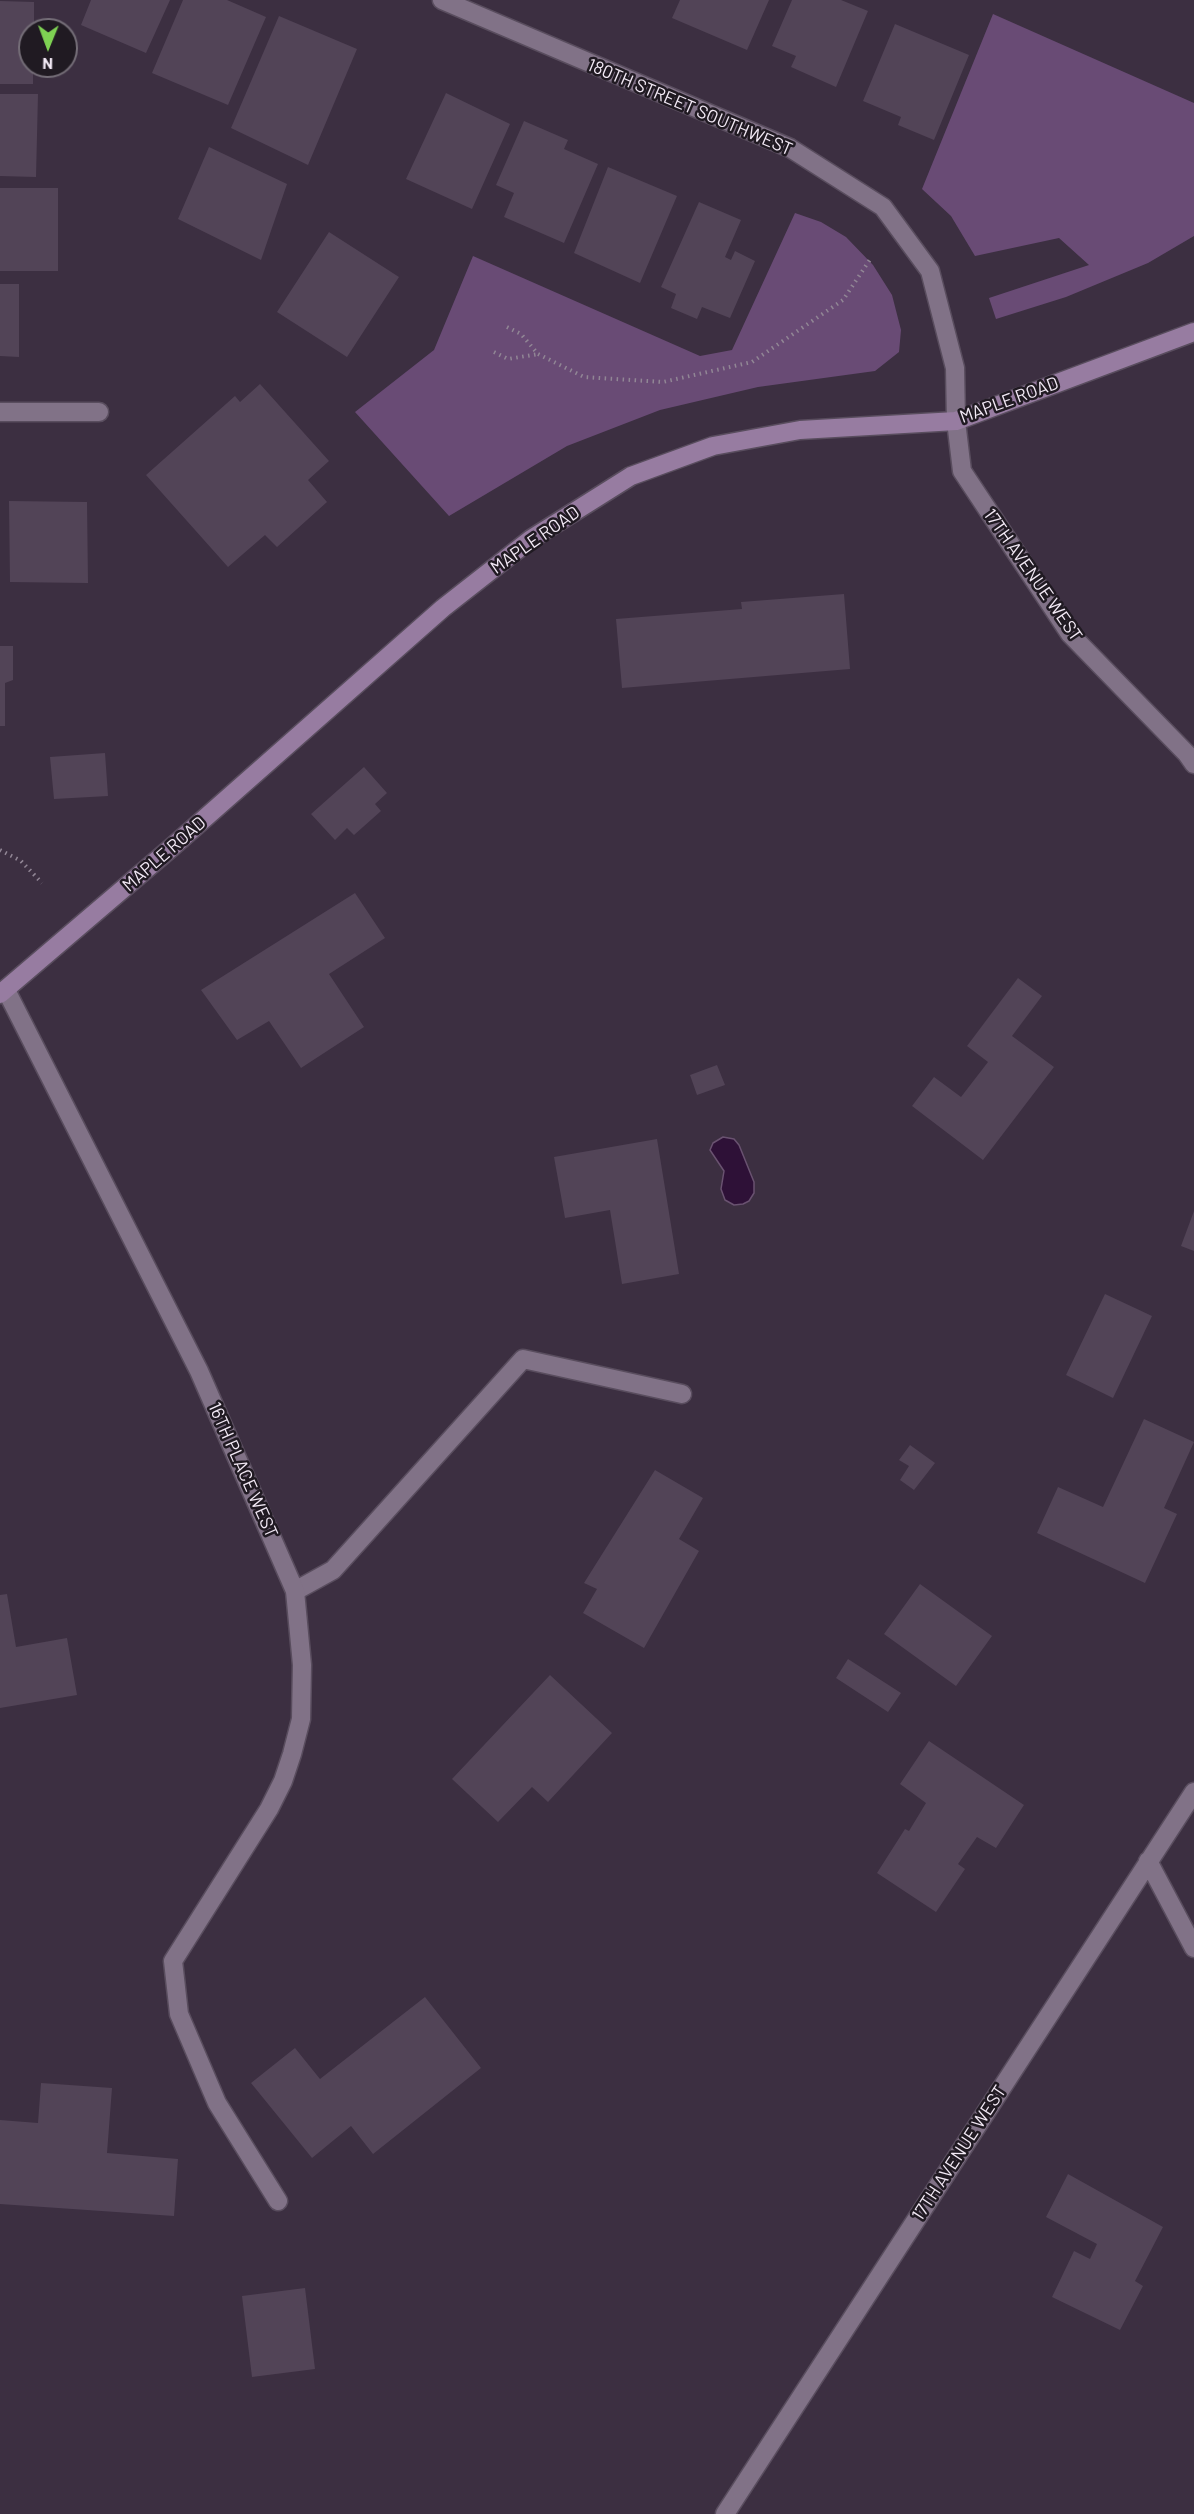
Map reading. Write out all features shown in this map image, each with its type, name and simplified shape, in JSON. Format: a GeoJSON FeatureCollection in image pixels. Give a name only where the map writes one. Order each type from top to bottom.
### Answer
{"type":"FeatureCollection","features":[{"type":"Feature","properties":{"kind":"street","name":"180TH STREET SOUTHWEST"},"geometry":{"type":"LineString","coordinates":[[442,0],[790,148],[883,207],[930,271],[955,368],[956,421]]}},
{"type":"Feature","properties":{"kind":"street","name":"MAPLE ROAD"},"geometry":{"type":"LineString","coordinates":[[3,992],[171,848],[443,608],[531,538],[631,476],[713,446],[800,430],[956,421],[1194,332]]}},
{"type":"Feature","properties":{"kind":"street"},"geometry":{"type":"LineString","coordinates":[[0,412],[99,412]]}},
{"type":"Feature","properties":{"kind":"street","name":"17TH AVENUE WEST"},"geometry":{"type":"LineString","coordinates":[[956,421],[962,471],[1070,634],[1187,754],[1194,764]]}},
{"type":"Feature","properties":{"kind":"street","name":"16TH PLACE WEST"},"geometry":{"type":"LineString","coordinates":[[3,992],[199,1371],[295,1591],[302,1665],[301,1719],[283,1781],[253,1836],[173,1961],[179,2014],[217,2103],[278,2201]]}},
{"type":"Feature","properties":{"kind":"street"},"geometry":{"type":"LineString","coordinates":[[295,1591],[333,1570],[523,1359],[682,1394]]}},
{"type":"Feature","properties":{"kind":"street","name":"17TH AVENUE WEST"},"geometry":{"type":"LineString","coordinates":[[725,2514],[1194,1792]]}},
{"type":"Feature","properties":{"kind":"street"},"geometry":{"type":"LineString","coordinates":[[1148,1861],[1194,1948]]}},
{"type":"Feature","properties":{"kind":"path"},"geometry":{"type":"LineString","coordinates":[[507,327],[521,334],[538,354],[584,377],[663,382],[752,362],[843,300],[871,258]]}},
{"type":"Feature","properties":{"kind":"path"},"geometry":{"type":"LineString","coordinates":[[494,352],[508,359],[538,354]]}},
{"type":"Feature","properties":{"kind":"path"},"geometry":{"type":"LineString","coordinates":[[0,850],[21,861],[42,883]]}},
{"type":"Feature","properties":{"kind":"shaded area"},"geometry":{"type":"Polygon","coordinates":[[[993,14],[1194,103],[1194,236],[1148,263],[1066,297],[996,319],[989,298],[1089,265],[1059,238],[975,256],[951,216],[922,189],[993,14]]]}},
{"type":"Feature","properties":{"kind":"shaded area"},"geometry":{"type":"Polygon","coordinates":[[[795,213],[821,222],[846,237],[873,265],[892,295],[901,330],[899,352],[875,371],[758,387],[660,410],[567,446],[449,516],[355,412],[434,350],[473,256],[700,356],[732,350],[795,213]]]}},
{"type":"Feature","properties":{"kind":"shaded area"},"geometry":{"type":"Polygon","coordinates":[[[723,1137],[734,1139],[739,1145],[754,1182],[754,1193],[749,1201],[743,1204],[734,1205],[725,1200],[721,1189],[724,1171],[710,1150],[713,1143],[723,1137]]]}},
{"type":"Feature","properties":{"kind":"building"},"geometry":{"type":"Polygon","coordinates":[[[91,0],[170,0],[146,53],[81,25],[91,0]]]}},
{"type":"Feature","properties":{"kind":"building"},"geometry":{"type":"Polygon","coordinates":[[[183,0],[227,0],[266,17],[228,105],[152,73],[183,0]]]}},
{"type":"Feature","properties":{"kind":"building"},"geometry":{"type":"Polygon","coordinates":[[[680,0],[769,0],[747,50],[672,18],[680,0]]]}},
{"type":"Feature","properties":{"kind":"building"},"geometry":{"type":"Polygon","coordinates":[[[792,0],[841,0],[868,11],[836,87],[791,67],[796,56],[772,46],[792,0]]]}},
{"type":"Feature","properties":{"kind":"building"},"geometry":{"type":"Polygon","coordinates":[[[0,1],[34,2],[34,18],[18,18],[18,78],[33,78],[33,84],[0,84],[0,1]]]}},
{"type":"Feature","properties":{"kind":"building"},"geometry":{"type":"Polygon","coordinates":[[[279,16],[357,49],[308,165],[231,128],[279,16]]]}},
{"type":"Feature","properties":{"kind":"building"},"geometry":{"type":"Polygon","coordinates":[[[895,24],[969,55],[934,140],[898,125],[901,117],[863,101],[895,24]]]}},
{"type":"Feature","properties":{"kind":"building"},"geometry":{"type":"Polygon","coordinates":[[[446,93],[510,124],[472,209],[406,179],[446,93]]]}},
{"type":"Feature","properties":{"kind":"building"},"geometry":{"type":"Polygon","coordinates":[[[0,94],[38,94],[36,177],[0,176],[0,94]]]}},
{"type":"Feature","properties":{"kind":"building"},"geometry":{"type":"Polygon","coordinates":[[[524,121],[568,140],[564,149],[598,164],[564,243],[504,217],[514,193],[496,185],[524,121]]]}},
{"type":"Feature","properties":{"kind":"building"},"geometry":{"type":"Polygon","coordinates":[[[209,147],[287,184],[261,260],[178,219],[209,147]]]}},
{"type":"Feature","properties":{"kind":"building"},"geometry":{"type":"Polygon","coordinates":[[[608,167],[677,196],[640,283],[574,253],[608,167]]]}},
{"type":"Feature","properties":{"kind":"building"},"geometry":{"type":"Polygon","coordinates":[[[0,188],[58,188],[58,271],[0,271],[0,188]]]}},
{"type":"Feature","properties":{"kind":"building"},"geometry":{"type":"Polygon","coordinates":[[[699,202],[741,220],[725,257],[731,260],[735,251],[755,261],[730,318],[702,307],[697,319],[671,308],[676,294],[661,287],[699,202]]]}},
{"type":"Feature","properties":{"kind":"building"},"geometry":{"type":"Polygon","coordinates":[[[329,232],[399,277],[347,357],[277,312],[329,232]]]}},
{"type":"Feature","properties":{"kind":"building"},"geometry":{"type":"Polygon","coordinates":[[[0,284],[19,284],[19,357],[0,356],[0,284]]]}},
{"type":"Feature","properties":{"kind":"building"},"geometry":{"type":"Polygon","coordinates":[[[260,384],[329,461],[308,480],[327,502],[277,547],[265,535],[228,567],[146,475],[235,396],[240,402],[260,384]]]}},
{"type":"Feature","properties":{"kind":"building"},"geometry":{"type":"Polygon","coordinates":[[[9,501],[87,502],[88,583],[10,582],[9,501]]]}},
{"type":"Feature","properties":{"kind":"building"},"geometry":{"type":"Polygon","coordinates":[[[844,594],[850,669],[622,688],[616,619],[742,609],[741,602],[844,594]]]}},
{"type":"Feature","properties":{"kind":"building"},"geometry":{"type":"Polygon","coordinates":[[[0,646],[13,646],[13,680],[5,683],[5,726],[0,726],[0,646]]]}},
{"type":"Feature","properties":{"kind":"building"},"geometry":{"type":"Polygon","coordinates":[[[105,753],[108,796],[54,799],[50,757],[105,753]]]}},
{"type":"Feature","properties":{"kind":"building"},"geometry":{"type":"Polygon","coordinates":[[[364,767],[387,793],[375,804],[381,811],[354,835],[347,828],[335,840],[311,814],[364,767]]]}},
{"type":"Feature","properties":{"kind":"building"},"geometry":{"type":"Polygon","coordinates":[[[355,893],[385,938],[329,974],[364,1027],[301,1068],[269,1021],[237,1040],[201,990],[355,893]]]}},
{"type":"Feature","properties":{"kind":"building"},"geometry":{"type":"Polygon","coordinates":[[[1018,978],[1042,996],[1012,1036],[1054,1067],[983,1160],[912,1106],[934,1077],[961,1097],[988,1062],[967,1046],[1018,978]]]}},
{"type":"Feature","properties":{"kind":"building"},"geometry":{"type":"Polygon","coordinates":[[[717,1065],[725,1085],[697,1095],[690,1075],[717,1065]]]}},
{"type":"Feature","properties":{"kind":"building"},"geometry":{"type":"Polygon","coordinates":[[[657,1139],[679,1274],[622,1284],[610,1210],[565,1218],[554,1157],[657,1139]]]}},
{"type":"Feature","properties":{"kind":"building"},"geometry":{"type":"Polygon","coordinates":[[[1194,1211],[1194,1251],[1181,1246],[1194,1211]]]}},
{"type":"Feature","properties":{"kind":"building"},"geometry":{"type":"Polygon","coordinates":[[[1105,1294],[1152,1316],[1113,1398],[1066,1375],[1105,1294]]]}},
{"type":"Feature","properties":{"kind":"building"},"geometry":{"type":"Polygon","coordinates":[[[1144,1419],[1194,1442],[1164,1508],[1177,1514],[1145,1583],[1037,1533],[1058,1487],[1103,1507],[1144,1419]]]}},
{"type":"Feature","properties":{"kind":"building"},"geometry":{"type":"Polygon","coordinates":[[[910,1445],[935,1463],[914,1490],[900,1480],[909,1466],[899,1460],[910,1445]]]}},
{"type":"Feature","properties":{"kind":"building"},"geometry":{"type":"Polygon","coordinates":[[[655,1470],[703,1498],[679,1539],[699,1551],[644,1648],[583,1613],[597,1589],[584,1583],[655,1470]]]}},
{"type":"Feature","properties":{"kind":"building"},"geometry":{"type":"Polygon","coordinates":[[[920,1584],[992,1636],[956,1686],[884,1634],[920,1584]]]}},
{"type":"Feature","properties":{"kind":"building"},"geometry":{"type":"Polygon","coordinates":[[[7,1594],[16,1647],[67,1638],[77,1695],[0,1708],[0,1595],[7,1594]]]}},
{"type":"Feature","properties":{"kind":"building"},"geometry":{"type":"Polygon","coordinates":[[[848,1659],[901,1693],[888,1712],[836,1678],[848,1659]]]}},
{"type":"Feature","properties":{"kind":"building"},"geometry":{"type":"Polygon","coordinates":[[[550,1675],[612,1733],[548,1802],[532,1787],[498,1822],[452,1779],[550,1675]]]}},
{"type":"Feature","properties":{"kind":"building"},"geometry":{"type":"Polygon","coordinates":[[[929,1741],[1024,1805],[996,1848],[977,1837],[958,1864],[965,1869],[936,1912],[877,1873],[905,1829],[909,1831],[926,1803],[900,1784],[929,1741]]]}},
{"type":"Feature","properties":{"kind":"building"},"geometry":{"type":"Polygon","coordinates":[[[425,1997],[481,2068],[373,2154],[351,2126],[312,2158],[251,2083],[295,2048],[320,2079],[425,1997]]]}},
{"type":"Feature","properties":{"kind":"building"},"geometry":{"type":"Polygon","coordinates":[[[41,2083],[112,2088],[107,2153],[178,2159],[174,2216],[0,2204],[0,2120],[38,2123],[41,2083]]]}},
{"type":"Feature","properties":{"kind":"building"},"geometry":{"type":"Polygon","coordinates":[[[1068,2174],[1163,2227],[1135,2281],[1143,2286],[1120,2330],[1052,2297],[1074,2251],[1090,2259],[1097,2244],[1046,2217],[1068,2174]]]}},
{"type":"Feature","properties":{"kind":"building"},"geometry":{"type":"Polygon","coordinates":[[[305,2288],[315,2369],[252,2377],[242,2296],[305,2288]]]}}]}
